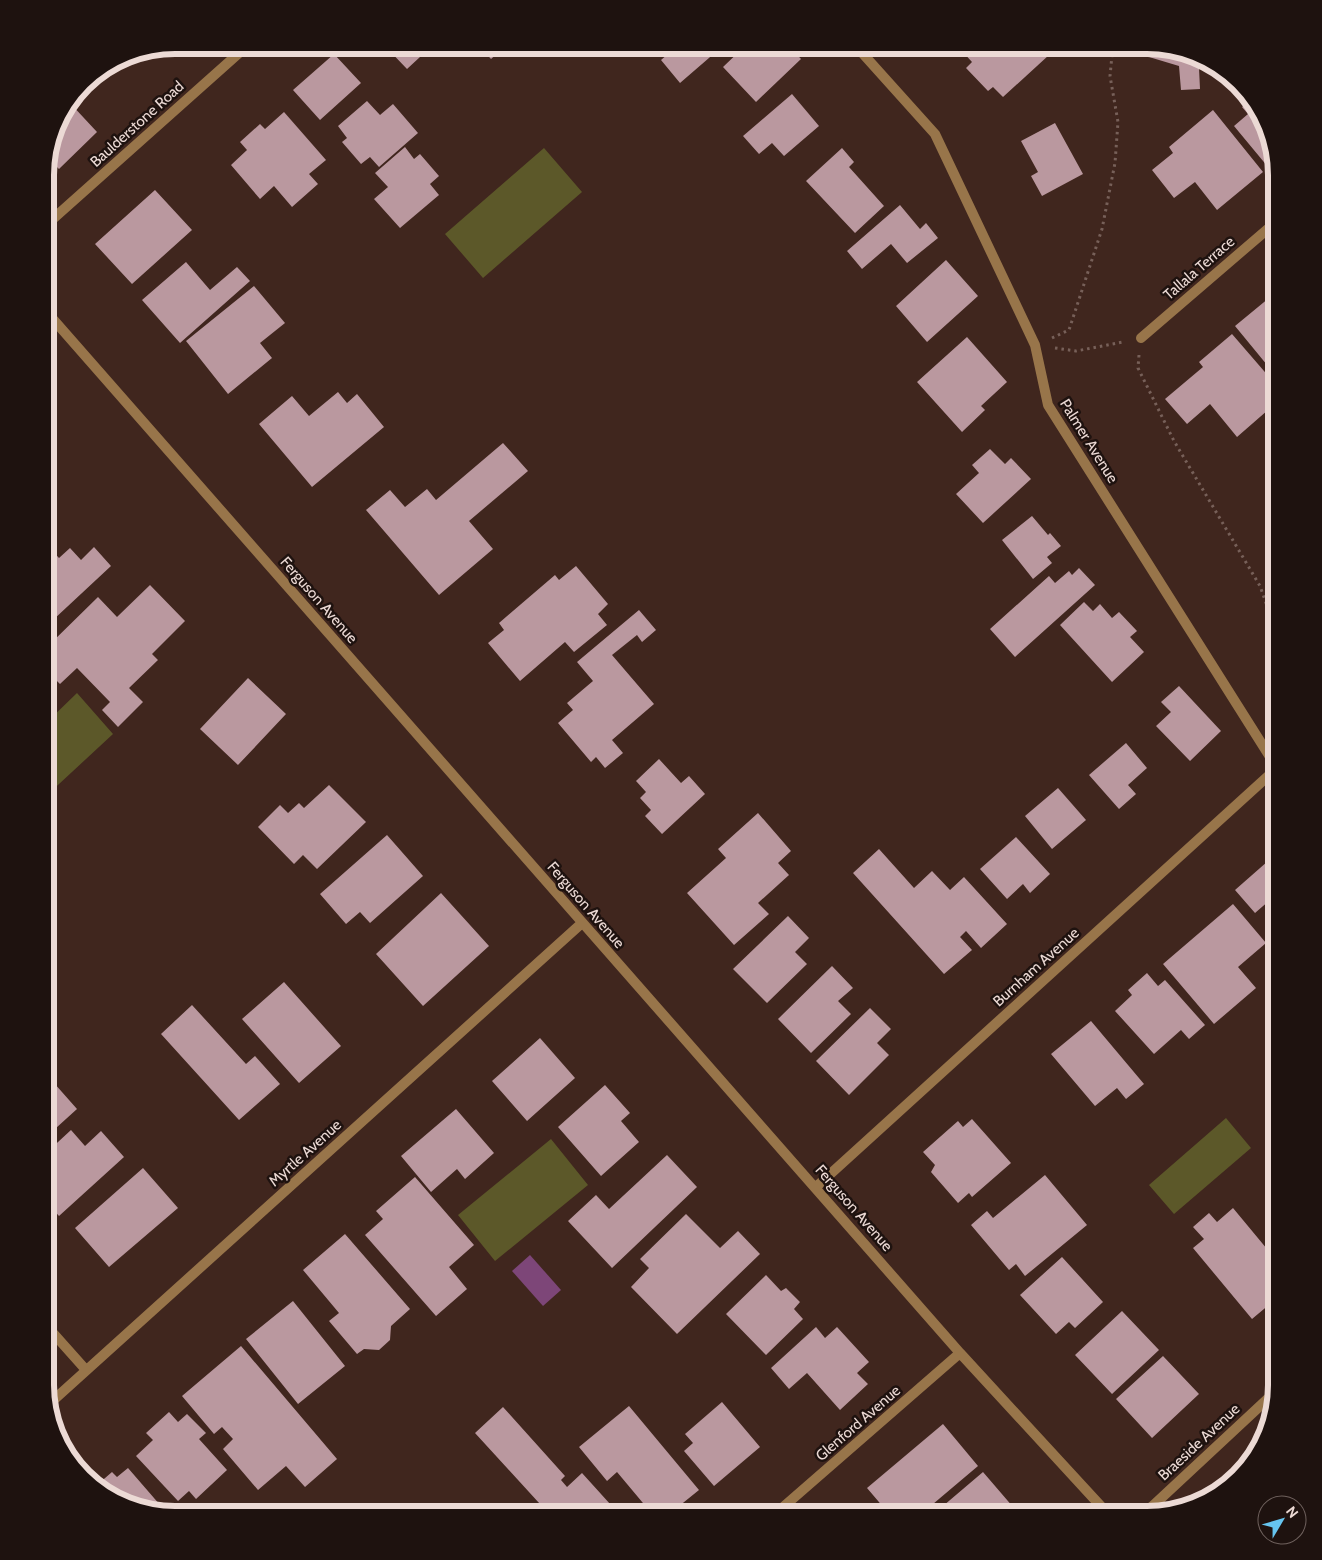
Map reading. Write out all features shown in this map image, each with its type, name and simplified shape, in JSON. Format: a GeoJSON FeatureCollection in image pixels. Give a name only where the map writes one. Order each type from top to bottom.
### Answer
{"type":"FeatureCollection","features":[{"type":"Feature","properties":{"kind":"street","name":"Baulderstone Road"},"geometry":{"type":"LineString","coordinates":[[54,218],[238,54]]}},
{"type":"Feature","properties":{"kind":"street","name":"Palmer Avenue"},"geometry":{"type":"LineString","coordinates":[[863,54],[935,134],[1035,345],[1048,405],[1268,754]]}},
{"type":"Feature","properties":{"kind":"street","name":"Tallala Terrace"},"geometry":{"type":"LineString","coordinates":[[1141,338],[1268,229]]}},
{"type":"Feature","properties":{"kind":"street","name":"Ferguson Avenue"},"geometry":{"type":"LineString","coordinates":[[54,320],[960,1353],[1100,1506]]}},
{"type":"Feature","properties":{"kind":"street","name":"Burnham Avenue"},"geometry":{"type":"LineString","coordinates":[[816,1187],[1268,776]]}},
{"type":"Feature","properties":{"kind":"street","name":"Myrtle Avenue"},"geometry":{"type":"LineString","coordinates":[[55,1399],[582,923]]}},
{"type":"Feature","properties":{"kind":"street"},"geometry":{"type":"LineString","coordinates":[[54,1334],[86,1370]]}},
{"type":"Feature","properties":{"kind":"street","name":"Glenford Avenue"},"geometry":{"type":"LineString","coordinates":[[784,1506],[960,1353]]}},
{"type":"Feature","properties":{"kind":"street","name":"Braeside Avenue"},"geometry":{"type":"LineString","coordinates":[[1153,1506],[1267,1399]]}},
{"type":"Feature","properties":{"kind":"path"},"geometry":{"type":"LineString","coordinates":[[1035,345],[1069,330],[1102,228],[1115,163],[1118,122],[1110,76],[1112,54]]}},
{"type":"Feature","properties":{"kind":"path"},"geometry":{"type":"LineString","coordinates":[[1076,351],[1141,338],[1138,368],[1174,441],[1260,586],[1268,609]]}},
{"type":"Feature","properties":{"kind":"shaded area"},"geometry":{"type":"Polygon","coordinates":[[[544,148],[582,192],[483,278],[445,234],[544,148]]]}},
{"type":"Feature","properties":{"kind":"shaded area"},"geometry":{"type":"Polygon","coordinates":[[[77,693],[113,734],[54,789],[54,715],[77,693]]]}},
{"type":"Feature","properties":{"kind":"shaded area"},"geometry":{"type":"Polygon","coordinates":[[[1226,1118],[1251,1148],[1174,1214],[1149,1185],[1226,1118]]]}},
{"type":"Feature","properties":{"kind":"shaded area"},"geometry":{"type":"Polygon","coordinates":[[[551,1139],[588,1185],[495,1261],[458,1215],[551,1139]]]}},
{"type":"Feature","properties":{"kind":"shaded area"},"geometry":{"type":"Polygon","coordinates":[[[530,1255],[561,1290],[543,1306],[512,1271],[530,1255]]]}},
{"type":"Feature","properties":{"kind":"building"},"geometry":{"type":"Polygon","coordinates":[[[334,54],[361,83],[320,120],[293,90],[334,54]]]}},
{"type":"Feature","properties":{"kind":"building"},"geometry":{"type":"Polygon","coordinates":[[[393,54],[423,54],[407,69],[393,54]]]}},
{"type":"Feature","properties":{"kind":"building"},"geometry":{"type":"Polygon","coordinates":[[[486,54],[497,54],[491,59],[486,54]]]}},
{"type":"Feature","properties":{"kind":"building"},"geometry":{"type":"Polygon","coordinates":[[[668,54],[714,54],[680,83],[661,60],[668,54]]]}},
{"type":"Feature","properties":{"kind":"building"},"geometry":{"type":"Polygon","coordinates":[[[737,54],[796,54],[801,59],[756,102],[723,67],[737,54]]]}},
{"type":"Feature","properties":{"kind":"building"},"geometry":{"type":"Polygon","coordinates":[[[965,54],[1049,55],[1003,97],[993,87],[988,91],[966,68],[972,62],[965,54]]]}},
{"type":"Feature","properties":{"kind":"building"},"geometry":{"type":"Polygon","coordinates":[[[1150,54],[1170,56],[1201,66],[1199,68],[1200,89],[1181,90],[1179,66],[1149,57],[1150,54]]]}},
{"type":"Feature","properties":{"kind":"building"},"geometry":{"type":"Polygon","coordinates":[[[792,94],[819,126],[784,156],[772,143],[759,154],[743,136],[792,94]]]}},
{"type":"Feature","properties":{"kind":"building"},"geometry":{"type":"Polygon","coordinates":[[[367,101],[380,115],[393,104],[418,133],[379,167],[370,157],[361,164],[342,142],[347,138],[338,126],[367,101]]]}},
{"type":"Feature","properties":{"kind":"building"},"geometry":{"type":"Polygon","coordinates":[[[1245,104],[1256,121],[1262,136],[1268,167],[1234,126],[1248,114],[1242,107],[1245,104]]]}},
{"type":"Feature","properties":{"kind":"building"},"geometry":{"type":"Polygon","coordinates":[[[74,108],[97,132],[59,169],[54,164],[58,144],[66,121],[74,108]]]}},
{"type":"Feature","properties":{"kind":"building"},"geometry":{"type":"Polygon","coordinates":[[[1213,110],[1263,172],[1217,210],[1195,182],[1174,198],[1152,170],[1173,153],[1169,147],[1213,110]]]}},
{"type":"Feature","properties":{"kind":"building"},"geometry":{"type":"Polygon","coordinates":[[[284,112],[326,160],[309,174],[318,184],[292,207],[274,186],[260,199],[231,165],[247,150],[240,142],[260,124],[265,129],[284,112]]]}},
{"type":"Feature","properties":{"kind":"building"},"geometry":{"type":"Polygon","coordinates":[[[1055,123],[1083,174],[1042,196],[1031,176],[1038,172],[1021,141],[1055,123]]]}},
{"type":"Feature","properties":{"kind":"building"},"geometry":{"type":"Polygon","coordinates":[[[405,147],[414,159],[420,154],[439,176],[430,184],[439,195],[400,228],[374,199],[388,187],[375,173],[405,147]]]}},
{"type":"Feature","properties":{"kind":"building"},"geometry":{"type":"Polygon","coordinates":[[[842,148],[854,162],[849,167],[884,206],[855,233],[806,181],[842,148]]]}},
{"type":"Feature","properties":{"kind":"building"},"geometry":{"type":"Polygon","coordinates":[[[155,190],[192,230],[132,284],[95,244],[155,190]]]}},
{"type":"Feature","properties":{"kind":"building"},"geometry":{"type":"Polygon","coordinates":[[[900,205],[920,229],[926,223],[938,238],[907,263],[891,244],[862,269],[847,251],[900,205]]]}},
{"type":"Feature","properties":{"kind":"building"},"geometry":{"type":"Polygon","coordinates":[[[946,260],[978,296],[927,342],[896,306],[946,260]]]}},
{"type":"Feature","properties":{"kind":"building"},"geometry":{"type":"Polygon","coordinates":[[[186,262],[210,290],[237,267],[250,281],[180,343],[142,300],[186,262]]]}},
{"type":"Feature","properties":{"kind":"building"},"geometry":{"type":"Polygon","coordinates":[[[254,286],[285,323],[260,343],[272,358],[228,394],[186,341],[254,286]]]}},
{"type":"Feature","properties":{"kind":"building"},"geometry":{"type":"Polygon","coordinates":[[[1268,299],[1268,366],[1235,326],[1268,299]]]}},
{"type":"Feature","properties":{"kind":"building"},"geometry":{"type":"Polygon","coordinates":[[[1232,334],[1268,376],[1268,410],[1237,437],[1210,404],[1187,424],[1165,399],[1203,367],[1199,362],[1232,334]]]}},
{"type":"Feature","properties":{"kind":"building"},"geometry":{"type":"Polygon","coordinates":[[[967,337],[1007,382],[981,406],[985,410],[962,432],[917,382],[967,337]]]}},
{"type":"Feature","properties":{"kind":"building"},"geometry":{"type":"Polygon","coordinates":[[[338,392],[347,403],[357,394],[384,427],[312,487],[259,424],[292,396],[309,416],[338,392]]]}},
{"type":"Feature","properties":{"kind":"building"},"geometry":{"type":"Polygon","coordinates":[[[503,443],[528,471],[469,521],[493,549],[439,595],[366,510],[390,490],[405,507],[427,489],[436,500],[503,443]]]}},
{"type":"Feature","properties":{"kind":"building"},"geometry":{"type":"Polygon","coordinates":[[[990,449],[1005,464],[1011,458],[1031,479],[983,523],[956,494],[979,473],[972,465],[990,449]]]}},
{"type":"Feature","properties":{"kind":"building"},"geometry":{"type":"Polygon","coordinates":[[[1032,516],[1048,535],[1050,533],[1061,546],[1047,557],[1052,563],[1033,579],[1002,540],[1032,516]]]}},
{"type":"Feature","properties":{"kind":"building"},"geometry":{"type":"Polygon","coordinates":[[[94,547],[111,566],[54,619],[54,553],[59,558],[70,548],[81,560],[94,547]]]}},
{"type":"Feature","properties":{"kind":"building"},"geometry":{"type":"Polygon","coordinates":[[[576,566],[608,604],[598,614],[607,625],[574,652],[565,642],[520,681],[488,643],[504,630],[499,623],[555,575],[559,580],[576,566]]]}},
{"type":"Feature","properties":{"kind":"building"},"geometry":{"type":"Polygon","coordinates":[[[1079,568],[1095,585],[1015,657],[990,629],[1049,576],[1055,583],[1069,571],[1072,575],[1079,568]]]}},
{"type":"Feature","properties":{"kind":"building"},"geometry":{"type":"Polygon","coordinates":[[[150,585],[185,621],[152,654],[158,660],[129,688],[143,702],[118,727],[102,710],[110,702],[77,668],[60,684],[54,678],[54,640],[98,597],[117,617],[150,585]]]}},
{"type":"Feature","properties":{"kind":"building"},"geometry":{"type":"Polygon","coordinates":[[[1084,602],[1093,611],[1100,604],[1112,618],[1119,612],[1137,631],[1130,637],[1144,652],[1112,682],[1060,625],[1084,602]]]}},
{"type":"Feature","properties":{"kind":"building"},"geometry":{"type":"Polygon","coordinates":[[[639,610],[656,630],[642,642],[637,635],[612,655],[654,704],[612,740],[623,753],[605,768],[596,757],[591,762],[558,723],[573,710],[567,703],[593,681],[577,662],[639,610]]]}},
{"type":"Feature","properties":{"kind":"building"},"geometry":{"type":"Polygon","coordinates":[[[248,678],[286,714],[238,765],[200,729],[248,678]]]}},
{"type":"Feature","properties":{"kind":"building"},"geometry":{"type":"Polygon","coordinates":[[[1179,686],[1221,731],[1190,761],[1156,726],[1171,712],[1161,702],[1179,686]]]}},
{"type":"Feature","properties":{"kind":"building"},"geometry":{"type":"Polygon","coordinates":[[[1126,743],[1147,768],[1128,785],[1136,794],[1119,809],[1089,775],[1126,743]]]}},
{"type":"Feature","properties":{"kind":"building"},"geometry":{"type":"Polygon","coordinates":[[[659,759],[681,783],[689,776],[705,794],[662,834],[645,816],[651,810],[640,798],[646,792],[636,781],[659,759]]]}},
{"type":"Feature","properties":{"kind":"building"},"geometry":{"type":"Polygon","coordinates":[[[329,785],[366,822],[317,869],[303,855],[294,864],[258,827],[280,805],[288,813],[299,803],[304,808],[329,785]]]}},
{"type":"Feature","properties":{"kind":"building"},"geometry":{"type":"Polygon","coordinates":[[[1058,788],[1086,820],[1052,849],[1025,816],[1058,788]]]}},
{"type":"Feature","properties":{"kind":"building"},"geometry":{"type":"Polygon","coordinates":[[[758,813],[791,851],[778,863],[789,875],[758,903],[769,914],[734,945],[687,893],[726,858],[718,849],[758,813]]]}},
{"type":"Feature","properties":{"kind":"building"},"geometry":{"type":"Polygon","coordinates":[[[387,835],[423,876],[370,923],[360,912],[346,924],[320,894],[387,835]]]}},
{"type":"Feature","properties":{"kind":"building"},"geometry":{"type":"Polygon","coordinates":[[[1016,837],[1050,874],[1030,893],[1023,884],[1007,899],[980,869],[1016,837]]]}},
{"type":"Feature","properties":{"kind":"building"},"geometry":{"type":"Polygon","coordinates":[[[879,849],[914,888],[932,871],[950,890],[964,877],[1007,924],[981,948],[966,931],[960,937],[972,950],[944,974],[853,873],[879,849]]]}},
{"type":"Feature","properties":{"kind":"building"},"geometry":{"type":"Polygon","coordinates":[[[1268,861],[1268,902],[1255,913],[1235,890],[1268,861]]]}},
{"type":"Feature","properties":{"kind":"building"},"geometry":{"type":"Polygon","coordinates":[[[441,893],[489,946],[423,1006],[376,954],[441,893]]]}},
{"type":"Feature","properties":{"kind":"building"},"geometry":{"type":"Polygon","coordinates":[[[1233,904],[1266,943],[1238,967],[1256,988],[1214,1024],[1163,964],[1233,904]]]}},
{"type":"Feature","properties":{"kind":"building"},"geometry":{"type":"Polygon","coordinates":[[[788,916],[809,938],[795,952],[807,964],[767,1003],[733,969],[788,916]]]}},
{"type":"Feature","properties":{"kind":"building"},"geometry":{"type":"Polygon","coordinates":[[[832,966],[853,988],[838,1001],[851,1014],[811,1053],[778,1019],[832,966]]]}},
{"type":"Feature","properties":{"kind":"building"},"geometry":{"type":"Polygon","coordinates":[[[1147,973],[1158,986],[1165,980],[1205,1025],[1189,1039],[1181,1030],[1154,1054],[1115,1011],[1132,995],[1128,990],[1147,973]]]}},
{"type":"Feature","properties":{"kind":"building"},"geometry":{"type":"Polygon","coordinates":[[[284,982],[341,1046],[299,1083],[242,1019],[284,982]]]}},
{"type":"Feature","properties":{"kind":"building"},"geometry":{"type":"Polygon","coordinates":[[[192,1005],[246,1064],[255,1056],[280,1084],[239,1120],[161,1034],[192,1005]]]}},
{"type":"Feature","properties":{"kind":"building"},"geometry":{"type":"Polygon","coordinates":[[[870,1008],[891,1029],[877,1043],[889,1055],[849,1095],[816,1061],[870,1008]]]}},
{"type":"Feature","properties":{"kind":"building"},"geometry":{"type":"Polygon","coordinates":[[[1091,1021],[1144,1084],[1126,1099],[1117,1088],[1095,1106],[1051,1054],[1091,1021]]]}},
{"type":"Feature","properties":{"kind":"building"},"geometry":{"type":"Polygon","coordinates":[[[540,1038],[575,1078],[527,1121],[492,1081],[540,1038]]]}},
{"type":"Feature","properties":{"kind":"building"},"geometry":{"type":"Polygon","coordinates":[[[54,1083],[77,1109],[54,1130],[54,1083]]]}},
{"type":"Feature","properties":{"kind":"building"},"geometry":{"type":"Polygon","coordinates":[[[605,1085],[630,1113],[621,1121],[639,1142],[601,1176],[558,1127],[605,1085]]]}},
{"type":"Feature","properties":{"kind":"building"},"geometry":{"type":"Polygon","coordinates":[[[456,1109],[494,1153],[465,1179],[457,1169],[431,1192],[401,1156],[456,1109]]]}},
{"type":"Feature","properties":{"kind":"building"},"geometry":{"type":"Polygon","coordinates":[[[972,1119],[1011,1163],[972,1197],[969,1193],[958,1203],[931,1172],[935,1165],[923,1152],[958,1121],[963,1127],[972,1119]]]}},
{"type":"Feature","properties":{"kind":"building"},"geometry":{"type":"Polygon","coordinates":[[[71,1130],[85,1146],[101,1131],[124,1157],[59,1216],[54,1211],[54,1146],[71,1130]]]}},
{"type":"Feature","properties":{"kind":"building"},"geometry":{"type":"Polygon","coordinates":[[[667,1155],[697,1187],[612,1268],[568,1221],[596,1195],[609,1209],[667,1155]]]}},
{"type":"Feature","properties":{"kind":"building"},"geometry":{"type":"Polygon","coordinates":[[[143,1168],[178,1208],[109,1267],[75,1228],[143,1168]]]}},
{"type":"Feature","properties":{"kind":"building"},"geometry":{"type":"Polygon","coordinates":[[[1045,1175],[1087,1225],[1025,1276],[1016,1264],[1009,1270],[971,1225],[987,1211],[993,1218],[1045,1175]]]}},
{"type":"Feature","properties":{"kind":"building"},"geometry":{"type":"Polygon","coordinates":[[[415,1177],[474,1245],[449,1267],[467,1289],[436,1316],[365,1235],[383,1219],[376,1211],[415,1177]]]}},
{"type":"Feature","properties":{"kind":"building"},"geometry":{"type":"Polygon","coordinates":[[[1233,1208],[1268,1250],[1268,1306],[1252,1319],[1193,1248],[1204,1239],[1193,1227],[1209,1213],[1217,1222],[1233,1208]]]}},
{"type":"Feature","properties":{"kind":"building"},"geometry":{"type":"Polygon","coordinates":[[[686,1214],[720,1248],[738,1231],[760,1254],[677,1334],[631,1287],[649,1268],[640,1259],[686,1214]]]}},
{"type":"Feature","properties":{"kind":"building"},"geometry":{"type":"Polygon","coordinates":[[[345,1234],[410,1309],[391,1326],[390,1340],[379,1350],[364,1349],[357,1354],[329,1321],[339,1313],[303,1270],[345,1234]]]}},
{"type":"Feature","properties":{"kind":"building"},"geometry":{"type":"Polygon","coordinates":[[[1062,1257],[1103,1302],[1075,1328],[1069,1322],[1056,1334],[1020,1295],[1062,1257]]]}},
{"type":"Feature","properties":{"kind":"building"},"geometry":{"type":"Polygon","coordinates":[[[766,1275],[781,1291],[786,1288],[800,1302],[794,1309],[803,1319],[766,1355],[726,1314],[766,1275]]]}},
{"type":"Feature","properties":{"kind":"building"},"geometry":{"type":"Polygon","coordinates":[[[293,1301],[345,1366],[298,1404],[246,1339],[293,1301]]]}},
{"type":"Feature","properties":{"kind":"building"},"geometry":{"type":"Polygon","coordinates":[[[1122,1311],[1159,1350],[1112,1394],[1075,1355],[1122,1311]]]}},
{"type":"Feature","properties":{"kind":"building"},"geometry":{"type":"Polygon","coordinates":[[[816,1327],[825,1338],[837,1327],[869,1362],[857,1373],[868,1384],[840,1410],[807,1373],[789,1389],[771,1368],[816,1327]]]}},
{"type":"Feature","properties":{"kind":"building"},"geometry":{"type":"Polygon","coordinates":[[[241,1346],[337,1459],[305,1487],[286,1466],[258,1490],[223,1449],[233,1439],[222,1427],[214,1434],[182,1396],[241,1346]]]}},
{"type":"Feature","properties":{"kind":"building"},"geometry":{"type":"Polygon","coordinates":[[[1163,1356],[1199,1394],[1152,1438],[1116,1399],[1163,1356]]]}},
{"type":"Feature","properties":{"kind":"building"},"geometry":{"type":"Polygon","coordinates":[[[722,1402],[760,1447],[714,1486],[684,1451],[693,1443],[685,1434],[722,1402]]]}},
{"type":"Feature","properties":{"kind":"building"},"geometry":{"type":"Polygon","coordinates":[[[629,1406],[699,1490],[679,1506],[645,1506],[617,1472],[607,1481],[579,1447],[629,1406]]]}},
{"type":"Feature","properties":{"kind":"building"},"geometry":{"type":"Polygon","coordinates":[[[503,1407],[565,1476],[561,1480],[567,1487],[582,1473],[612,1506],[542,1506],[475,1433],[503,1407]]]}},
{"type":"Feature","properties":{"kind":"building"},"geometry":{"type":"Polygon","coordinates":[[[169,1412],[178,1422],[187,1414],[206,1433],[199,1439],[227,1470],[196,1499],[189,1491],[178,1501],[136,1456],[153,1440],[146,1433],[169,1412]]]}},
{"type":"Feature","properties":{"kind":"building"},"geometry":{"type":"Polygon","coordinates":[[[943,1424],[978,1466],[931,1506],[882,1506],[867,1488],[943,1424]]]}},
{"type":"Feature","properties":{"kind":"building"},"geometry":{"type":"Polygon","coordinates":[[[128,1468],[160,1505],[136,1500],[121,1494],[102,1481],[112,1472],[117,1477],[128,1468]]]}},
{"type":"Feature","properties":{"kind":"building"},"geometry":{"type":"Polygon","coordinates":[[[983,1472],[1012,1506],[943,1506],[983,1472]]]}}]}
